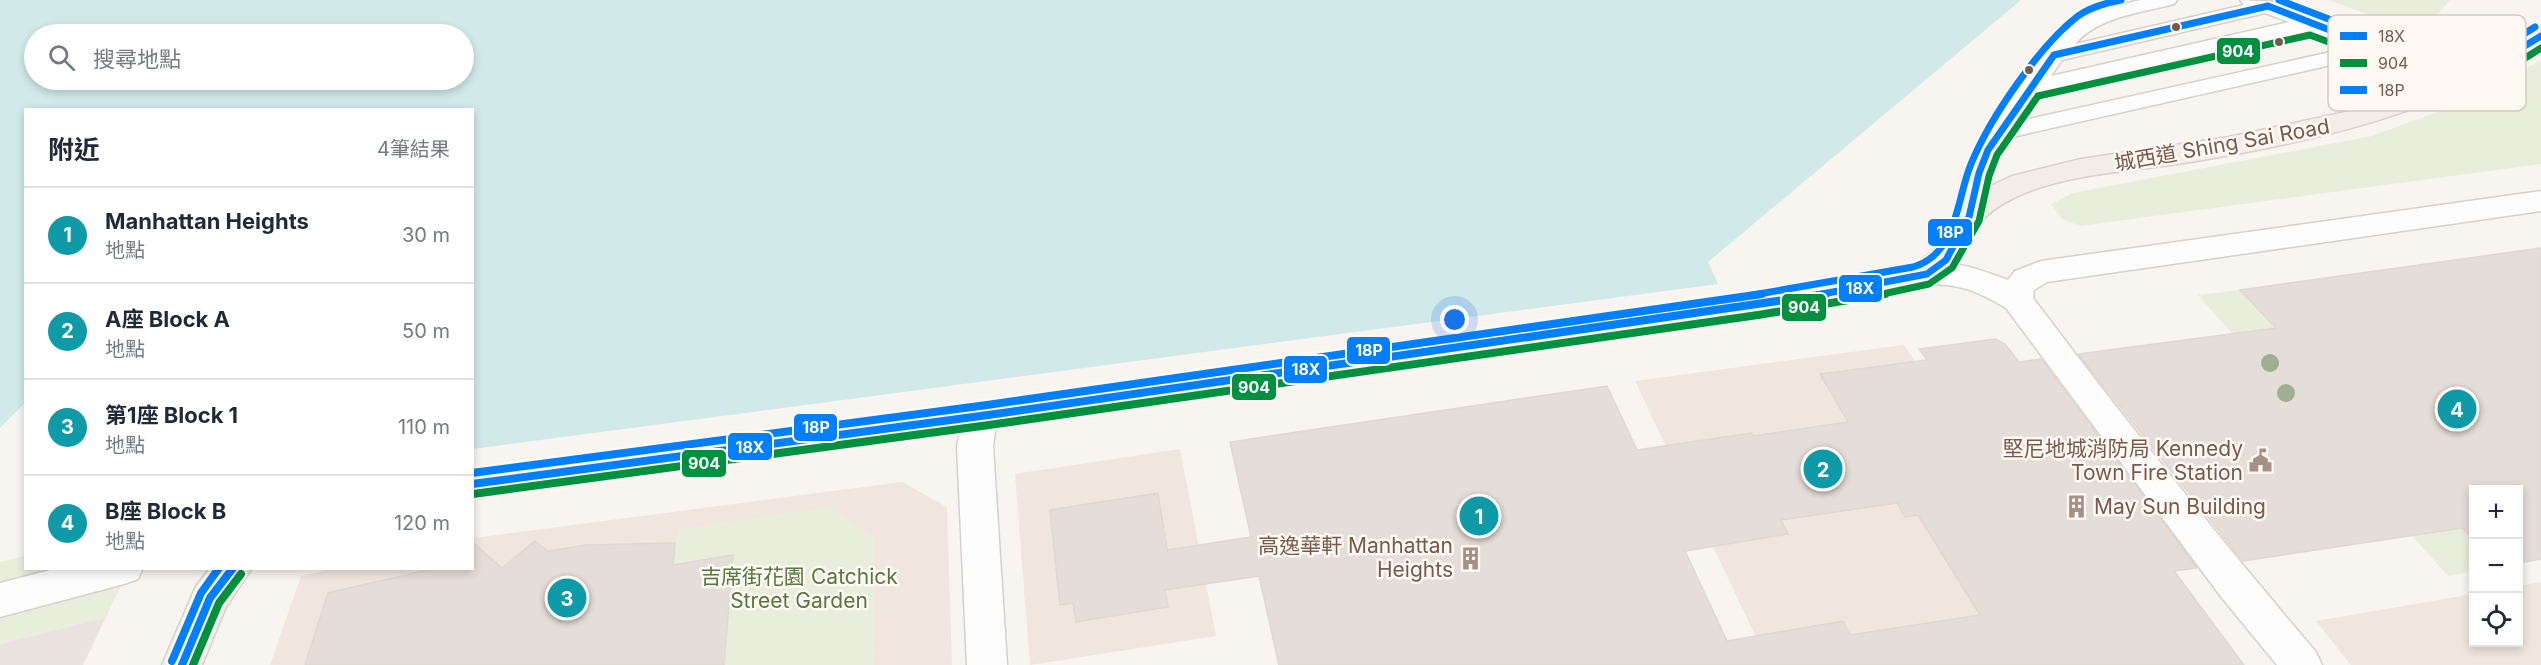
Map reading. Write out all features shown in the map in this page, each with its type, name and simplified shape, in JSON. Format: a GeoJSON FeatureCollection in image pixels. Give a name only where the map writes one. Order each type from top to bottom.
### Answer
{"type":"FeatureCollection","features":[{"type":"Feature","properties":{"kind":"main road","name":"城西道 Shing Sai Road"},"geometry":{"type":"LineString","coordinates":[[2526,45],[2541,36]]}},
{"type":"Feature","properties":{"kind":"main road","name":"城西道 Shing Sai Road"},"geometry":{"type":"LineString","coordinates":[[1927,274],[1946,260],[1969,217],[1989,198],[2029,181],[2058,173],[2218,148],[2339,125],[2386,111]]}},
{"type":"Feature","properties":{"kind":"main road"},"geometry":{"type":"LineString","coordinates":[[2017,300],[2017,290],[2023,281],[2041,272],[2541,201]]}},
{"type":"Feature","properties":{"kind":"main road"},"geometry":{"type":"LineString","coordinates":[[474,484],[988,415],[1757,305],[1927,274],[1952,274],[2000,289],[2017,300],[2073,376],[2215,558],[2302,665]]}},
{"type":"Feature","properties":{"kind":"main road"},"geometry":{"type":"LineString","coordinates":[[987,665],[975,446],[978,428],[988,415]]}},
{"type":"Feature","properties":{"kind":"main road"},"geometry":{"type":"LineString","coordinates":[[0,600],[116,570]]}},
{"type":"Feature","properties":{"kind":"main road"},"geometry":{"type":"LineString","coordinates":[[182,665],[221,583]]}},
{"type":"Feature","properties":{"kind":"lane"},"geometry":{"type":"LineString","coordinates":[[1969,217],[1979,173],[1988,150],[2054,55],[2085,24],[2107,14],[2167,0]]}},
{"type":"Feature","properties":{"kind":"lane"},"geometry":{"type":"LineString","coordinates":[[2054,55],[2259,3],[2328,31]]}},
{"type":"Feature","properties":{"kind":"lane"},"geometry":{"type":"LineString","coordinates":[[2032,87],[2311,24]]}},
{"type":"Feature","properties":{"kind":"lane"},"geometry":{"type":"LineString","coordinates":[[1998,134],[2328,59]]}},
{"type":"Feature","properties":{"kind":"shaded area"},"geometry":{"type":"Polygon","coordinates":[[[1904,345],[2116,665],[1996,665],[1965,615],[1995,665],[1769,665],[1635,381],[1904,345]]]}},
{"type":"Feature","properties":{"kind":"shaded area"},"geometry":{"type":"Polygon","coordinates":[[[1180,449],[1216,636],[1030,665],[1015,474],[1180,449]]]}},
{"type":"Feature","properties":{"kind":"shaded area"},"geometry":{"type":"Polygon","coordinates":[[[902,482],[947,507],[952,665],[270,665],[301,576],[328,570],[474,570],[474,538],[902,482]]]}},
{"type":"Feature","properties":{"kind":"shaded area"},"geometry":{"type":"Polygon","coordinates":[[[2541,582],[2541,665],[2351,665],[2316,621],[2469,595],[2469,647],[2523,647],[2523,585],[2541,582]]]}},
{"type":"Feature","properties":{"kind":"shaded area"},"geometry":{"type":"Polygon","coordinates":[[[106,617],[83,665],[0,665],[0,644],[106,617]]]}},
{"type":"Feature","properties":{"kind":"green space"},"geometry":{"type":"Polygon","coordinates":[[[2329,0],[2450,0],[2437,15],[2370,15],[2329,0]]]}},
{"type":"Feature","properties":{"kind":"green space"},"geometry":{"type":"Polygon","coordinates":[[[2541,60],[2541,164],[2080,226],[2062,219],[2051,204],[2073,193],[2372,136],[2440,111],[2526,111],[2526,68],[2541,60]]]}},
{"type":"Feature","properties":{"kind":"green space"},"geometry":{"type":"Polygon","coordinates":[[[2240,290],[2469,536],[2469,572],[2448,576],[2198,295],[2240,290]]]}},
{"type":"Feature","properties":{"kind":"green space","name":"吉席街花園 Catchick Street Garden"},"geometry":{"type":"Polygon","coordinates":[[[830,507],[875,539],[874,665],[660,665],[678,529],[830,507]]]}},
{"type":"Feature","properties":{"kind":"green space"},"geometry":{"type":"Polygon","coordinates":[[[24,556],[24,570],[129,570],[106,617],[0,644],[0,562],[24,556]]]}},
{"type":"Feature","properties":{"kind":"water"},"geometry":{"type":"Polygon","coordinates":[[[0,0],[2021,0],[1708,262],[1718,284],[474,449],[474,108],[24,108],[24,404],[0,428],[0,0]]]}},
{"type":"Feature","properties":{"kind":"building"},"geometry":{"type":"Polygon","coordinates":[[[2541,248],[2541,559],[2523,562],[2523,485],[2469,485],[2469,535],[2462,528],[2243,561],[2078,354],[2276,328],[2240,290],[2541,248]]]}},
{"type":"Feature","properties":{"kind":"building"},"geometry":{"type":"Polygon","coordinates":[[[1995,339],[2005,344],[2019,362],[2041,359],[2197,568],[2174,571],[2244,665],[1279,665],[1259,576],[1165,590],[1168,607],[1076,622],[1073,603],[1060,605],[1050,510],[1158,493],[1167,550],[1251,537],[1230,442],[1607,386],[1637,450],[1751,433],[1753,436],[1848,422],[1820,374],[1927,360],[1919,349],[1995,339]],[[1897,503],[1781,520],[1788,534],[1685,551],[1727,641],[1843,621],[1850,635],[1980,615],[1918,515],[1905,517],[1897,503]]]}},
{"type":"Feature","properties":{"kind":"building"},"geometry":{"type":"Polygon","coordinates":[[[535,541],[548,551],[587,545],[675,543],[673,565],[733,555],[724,665],[305,665],[328,593],[427,570],[474,570],[474,544],[502,568],[535,541]]]}},
{"type":"Feature","properties":{"kind":"transit line","name":"18P"},"geometry":{"type":"LineString","coordinates":[[474,473],[987,405],[1755,295],[1913,267],[1925,262],[1936,253],[1951,232],[1970,166],[1977,150],[2033,64],[2078,16],[2093,8],[2121,0]]}},
{"type":"Feature","properties":{"kind":"transit line","name":"18P"},"geometry":{"type":"LineString","coordinates":[[2279,0],[2328,19]]}},
{"type":"Feature","properties":{"kind":"transit line","name":"18X"},"geometry":{"type":"LineString","coordinates":[[474,484],[988,415],[1757,305],[1868,287],[1927,274],[1946,260],[1969,217],[1979,173],[1988,150],[2054,55],[2268,6],[2328,29]]}},
{"type":"Feature","properties":{"kind":"transit line","name":"18P"},"geometry":{"type":"LineString","coordinates":[[2526,33],[2535,27]]}},
{"type":"Feature","properties":{"kind":"transit line","name":"904"},"geometry":{"type":"LineString","coordinates":[[474,494],[989,425],[1758,315],[1870,297],[1929,284],[1952,268],[1979,221],[1989,176],[1997,155],[2038,96],[2310,35],[2328,42]]}},
{"type":"Feature","properties":{"kind":"transit line","name":"18X"},"geometry":{"type":"LineString","coordinates":[[2526,45],[2541,36]]}},
{"type":"Feature","properties":{"kind":"transit line","name":"904"},"geometry":{"type":"LineString","coordinates":[[2526,57],[2541,48]]}},
{"type":"Feature","properties":{"kind":"transit line","name":"18P"},"geometry":{"type":"LineString","coordinates":[[172,661],[201,593],[218,570]]}},
{"type":"Feature","properties":{"kind":"transit line","name":"18X"},"geometry":{"type":"LineString","coordinates":[[182,665],[210,598],[231,570]]}},
{"type":"Feature","properties":{"kind":"transit line","name":"904"},"geometry":{"type":"LineString","coordinates":[[193,665],[219,603],[241,574]]}},
{"type":"Feature","properties":{"kind":"place","name":"B座 Block B"},"geometry":{"type":"Point","coordinates":[2457,409]}},
{"type":"Feature","properties":{"kind":"place","name":"堅尼地城消防局 Kennedy Town Fire Station"},"geometry":{"type":"Point","coordinates":[2261,461]}},
{"type":"Feature","properties":{"kind":"place","name":"A座 Block A"},"geometry":{"type":"Point","coordinates":[1823,469]}},
{"type":"Feature","properties":{"kind":"place","name":"May Sun Building"},"geometry":{"type":"Point","coordinates":[2076,507]}},
{"type":"Feature","properties":{"kind":"place","name":"Manhattan Heights"},"geometry":{"type":"Point","coordinates":[1479,516]}},
{"type":"Feature","properties":{"kind":"place","name":"高逸華軒 Manhattan Heights"},"geometry":{"type":"Point","coordinates":[1471,558]}},
{"type":"Feature","properties":{"kind":"place","name":"第1座 Block 1"},"geometry":{"type":"Point","coordinates":[567,598]}}]}
